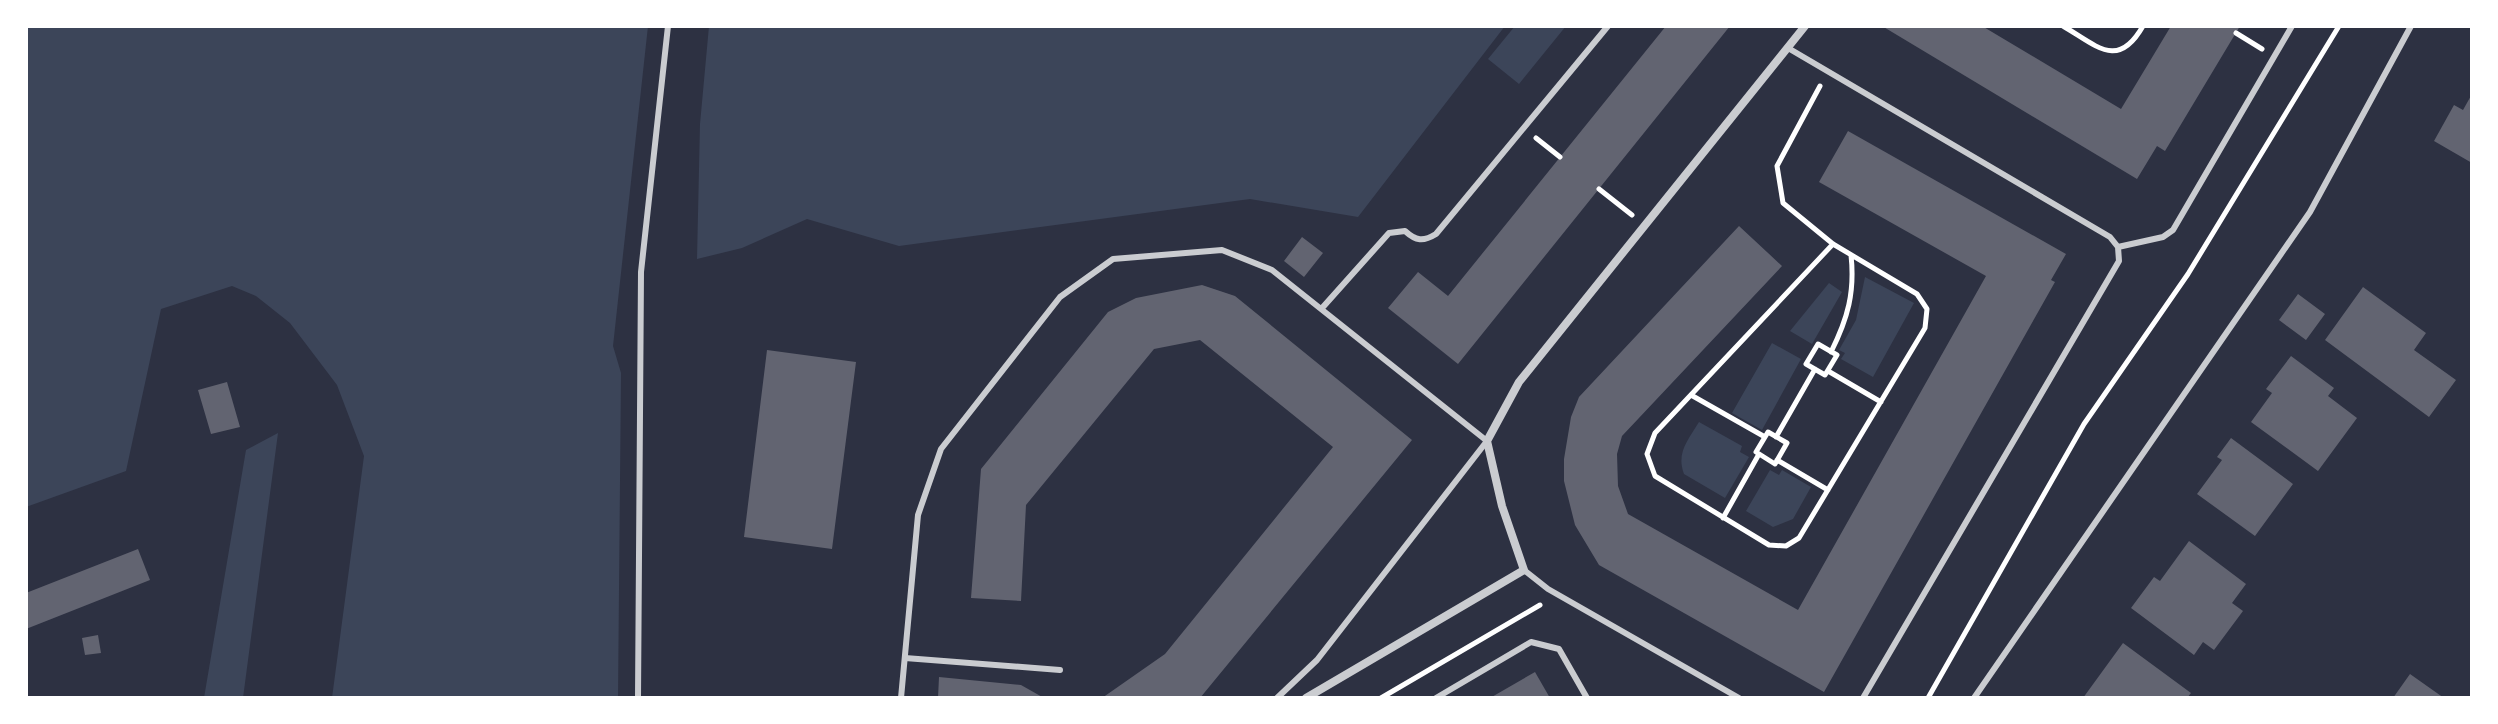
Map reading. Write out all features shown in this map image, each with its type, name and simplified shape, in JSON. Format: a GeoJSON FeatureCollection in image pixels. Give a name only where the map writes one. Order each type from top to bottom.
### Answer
{"type":"FeatureCollection","features":[{"type":"Feature","properties":{"kind":"street"},"geometry":{"type":"LineString","coordinates":[[1306,698],[1524,570],[1502,506],[1487,441],[1519,382],[1805,26]]}},
{"type":"Feature","properties":{"kind":"lane"},"geometry":{"type":"LineString","coordinates":[[638,698],[641,272],[668,26]]}},
{"type":"Feature","properties":{"kind":"lane"},"geometry":{"type":"LineString","coordinates":[[1323,307],[1389,233],[1405,231],[1414,239],[1425,240],[1436,234],[1608,26]]}},
{"type":"Feature","properties":{"kind":"lane"},"geometry":{"type":"LineString","coordinates":[[2118,247],[2163,237],[2173,230],[2292,26]]}},
{"type":"Feature","properties":{"kind":"lane"},"geometry":{"type":"LineString","coordinates":[[1974,698],[2310,212],[2411,26]]}},
{"type":"Feature","properties":{"kind":"lane"},"geometry":{"type":"LineString","coordinates":[[1788,48],[2110,237],[2118,247],[2119,261],[1863,698]]}},
{"type":"Feature","properties":{"kind":"lane"},"geometry":{"type":"LineString","coordinates":[[901,698],[918,515],[941,449],[1060,297],[1113,259],[1222,250],[1272,270],[1323,307],[1487,441],[1317,660],[1277,698]]}},
{"type":"Feature","properties":{"kind":"lane"},"geometry":{"type":"LineString","coordinates":[[1524,570],[1558,594],[1739,698]]}},
{"type":"Feature","properties":{"kind":"lane"},"geometry":{"type":"LineString","coordinates":[[1436,698],[1531,642],[1559,649],[1587,698]]}},
{"type":"Feature","properties":{"kind":"lane"},"geometry":{"type":"LineString","coordinates":[[905,658],[1060,670]]}},
{"type":"Feature","properties":{"kind":"path"},"geometry":{"type":"LineString","coordinates":[[2065,26],[2108,52],[2120,51],[2133,44],[2143,26]]}},
{"type":"Feature","properties":{"kind":"path"},"geometry":{"type":"LineString","coordinates":[[1928,698],[2084,424],[2188,274],[2339,26]]}},
{"type":"Feature","properties":{"kind":"path"},"geometry":{"type":"LineString","coordinates":[[2236,33],[2275,56]]}},
{"type":"Feature","properties":{"kind":"path"},"geometry":{"type":"LineString","coordinates":[[1828,71],[1780,157],[1777,176],[1783,203],[1833,244],[1917,294],[1927,309],[1925,328],[1799,538],[1786,546],[1769,545],[1655,476],[1647,454],[1655,433],[1833,244]]}},
{"type":"Feature","properties":{"kind":"path"},"geometry":{"type":"LineString","coordinates":[[1524,128],[1560,157]]}},
{"type":"Feature","properties":{"kind":"path"},"geometry":{"type":"LineString","coordinates":[[1599,189],[1645,225]]}},
{"type":"Feature","properties":{"kind":"path"},"geometry":{"type":"LineString","coordinates":[[1831,352],[1847,321],[1852,299],[1851,255]]}},
{"type":"Feature","properties":{"kind":"path"},"geometry":{"type":"LineString","coordinates":[[1818,344],[1837,355],[1825,375],[1815,369],[1806,364],[1818,344]]}},
{"type":"Feature","properties":{"kind":"path"},"geometry":{"type":"LineString","coordinates":[[1776,437],[1815,369]]}},
{"type":"Feature","properties":{"kind":"path"},"geometry":{"type":"LineString","coordinates":[[1828,371],[1881,402]]}},
{"type":"Feature","properties":{"kind":"path"},"geometry":{"type":"LineString","coordinates":[[1691,395],[1765,437]]}},
{"type":"Feature","properties":{"kind":"path"},"geometry":{"type":"LineString","coordinates":[[1768,432],[1787,443],[1775,464],[1756,452],[1765,437],[1768,432]]}},
{"type":"Feature","properties":{"kind":"path"},"geometry":{"type":"LineString","coordinates":[[1723,518],[1759,454]]}},
{"type":"Feature","properties":{"kind":"path"},"geometry":{"type":"LineString","coordinates":[[1777,460],[1828,490]]}},
{"type":"Feature","properties":{"kind":"path"},"geometry":{"type":"LineString","coordinates":[[1381,698],[1558,594]]}},
{"type":"Feature","properties":{"kind":"shaded area"},"geometry":{"type":"Polygon","coordinates":[[[26,26],[648,26],[613,346],[621,373],[618,698],[332,698],[364,456],[337,385],[290,323],[256,296],[232,286],[161,309],[126,471],[26,507],[26,26]]]}},
{"type":"Feature","properties":{"kind":"shaded area"},"geometry":{"type":"Polygon","coordinates":[[[709,26],[1505,26],[1358,217],[1250,199],[899,246],[807,219],[742,248],[697,259],[700,124],[709,26]]]}},
{"type":"Feature","properties":{"kind":"shaded area"},"geometry":{"type":"Polygon","coordinates":[[[1515,26],[1566,26],[1519,84],[1488,59],[1515,26]]]}},
{"type":"Feature","properties":{"kind":"shaded area"},"geometry":{"type":"Polygon","coordinates":[[[1865,277],[1914,303],[1873,377],[1841,359],[1845,353],[1839,350],[1856,320],[1865,277]]]}},
{"type":"Feature","properties":{"kind":"shaded area"},"geometry":{"type":"Polygon","coordinates":[[[1829,283],[1842,292],[1812,344],[1790,331],[1829,283]]]}},
{"type":"Feature","properties":{"kind":"shaded area"},"geometry":{"type":"Polygon","coordinates":[[[1772,343],[1801,359],[1762,430],[1732,413],[1772,343]]]}},
{"type":"Feature","properties":{"kind":"shaded area"},"geometry":{"type":"Polygon","coordinates":[[[1699,422],[1742,446],[1740,452],[1749,457],[1725,498],[1684,474],[1682,453],[1699,422]]]}},
{"type":"Feature","properties":{"kind":"shaded area"},"geometry":{"type":"Polygon","coordinates":[[[278,433],[243,698],[204,698],[246,450],[278,433]]]}},
{"type":"Feature","properties":{"kind":"shaded area"},"geometry":{"type":"Polygon","coordinates":[[[1770,470],[1779,475],[1782,470],[1811,487],[1793,519],[1773,527],[1746,511],[1770,470]]]}},
{"type":"Feature","properties":{"kind":"building"},"geometry":{"type":"Polygon","coordinates":[[[1666,26],[1730,26],[1458,364],[1388,308],[1418,272],[1448,296],[1666,26]]]}},
{"type":"Feature","properties":{"kind":"building"},"geometry":{"type":"Polygon","coordinates":[[[1882,26],[1982,26],[2121,109],[2171,26],[2240,26],[2165,151],[2157,146],[2137,179],[1882,26]]]}},
{"type":"Feature","properties":{"kind":"building"},"geometry":{"type":"Polygon","coordinates":[[[2472,94],[2472,163],[2434,141],[2454,105],[2463,110],[2472,94]]]}},
{"type":"Feature","properties":{"kind":"building"},"geometry":{"type":"Polygon","coordinates":[[[1848,131],[2066,254],[2051,280],[2055,282],[1824,692],[1599,565],[1575,525],[1564,481],[1564,459],[1571,417],[1579,397],[1739,226],[1782,266],[1622,436],[1617,454],[1618,486],[1628,514],[1798,610],[1986,276],[1819,182],[1848,131]]]}},
{"type":"Feature","properties":{"kind":"building"},"geometry":{"type":"Polygon","coordinates":[[[1302,237],[1323,253],[1304,277],[1284,261],[1302,237]]]}},
{"type":"Feature","properties":{"kind":"building"},"geometry":{"type":"Polygon","coordinates":[[[1202,285],[1235,296],[1412,440],[1200,698],[1102,698],[1165,654],[1333,447],[1200,340],[1154,349],[1026,505],[1021,601],[971,598],[981,469],[1108,312],[1136,298],[1202,285]]]}},
{"type":"Feature","properties":{"kind":"building"},"geometry":{"type":"Polygon","coordinates":[[[2363,287],[2426,333],[2414,350],[2456,380],[2429,417],[2325,340],[2363,287]]]}},
{"type":"Feature","properties":{"kind":"building"},"geometry":{"type":"Polygon","coordinates":[[[2298,294],[2325,314],[2306,340],[2279,320],[2298,294]]]}},
{"type":"Feature","properties":{"kind":"building"},"geometry":{"type":"Polygon","coordinates":[[[767,350],[856,362],[832,549],[744,537],[767,350]]]}},
{"type":"Feature","properties":{"kind":"building"},"geometry":{"type":"Polygon","coordinates":[[[2291,356],[2334,388],[2328,396],[2357,418],[2318,471],[2251,422],[2272,393],[2266,389],[2291,356]]]}},
{"type":"Feature","properties":{"kind":"building"},"geometry":{"type":"Polygon","coordinates":[[[227,382],[240,427],[211,434],[198,390],[227,382]]]}},
{"type":"Feature","properties":{"kind":"building"},"geometry":{"type":"Polygon","coordinates":[[[2231,438],[2293,484],[2255,536],[2197,494],[2222,460],[2217,457],[2231,438]]]}},
{"type":"Feature","properties":{"kind":"building"},"geometry":{"type":"Polygon","coordinates":[[[2189,541],[2246,584],[2232,603],[2243,611],[2214,650],[2203,642],[2194,655],[2131,608],[2154,577],[2160,581],[2189,541]]]}},
{"type":"Feature","properties":{"kind":"building"},"geometry":{"type":"Polygon","coordinates":[[[138,549],[150,580],[26,629],[26,593],[138,549]]]}},
{"type":"Feature","properties":{"kind":"building"},"geometry":{"type":"Polygon","coordinates":[[[98,635],[101,653],[85,655],[82,638],[98,635]]]}},
{"type":"Feature","properties":{"kind":"building"},"geometry":{"type":"Polygon","coordinates":[[[2123,643],[2191,693],[2187,698],[2083,698],[2123,643]]]}},
{"type":"Feature","properties":{"kind":"building"},"geometry":{"type":"Polygon","coordinates":[[[1535,672],[1550,698],[1490,698],[1535,672]]]}},
{"type":"Feature","properties":{"kind":"building"},"geometry":{"type":"Polygon","coordinates":[[[2410,674],[2444,698],[2393,698],[2410,674]]]}},
{"type":"Feature","properties":{"kind":"building"},"geometry":{"type":"Polygon","coordinates":[[[939,677],[1021,685],[1044,698],[938,698],[939,677]]]}}]}
